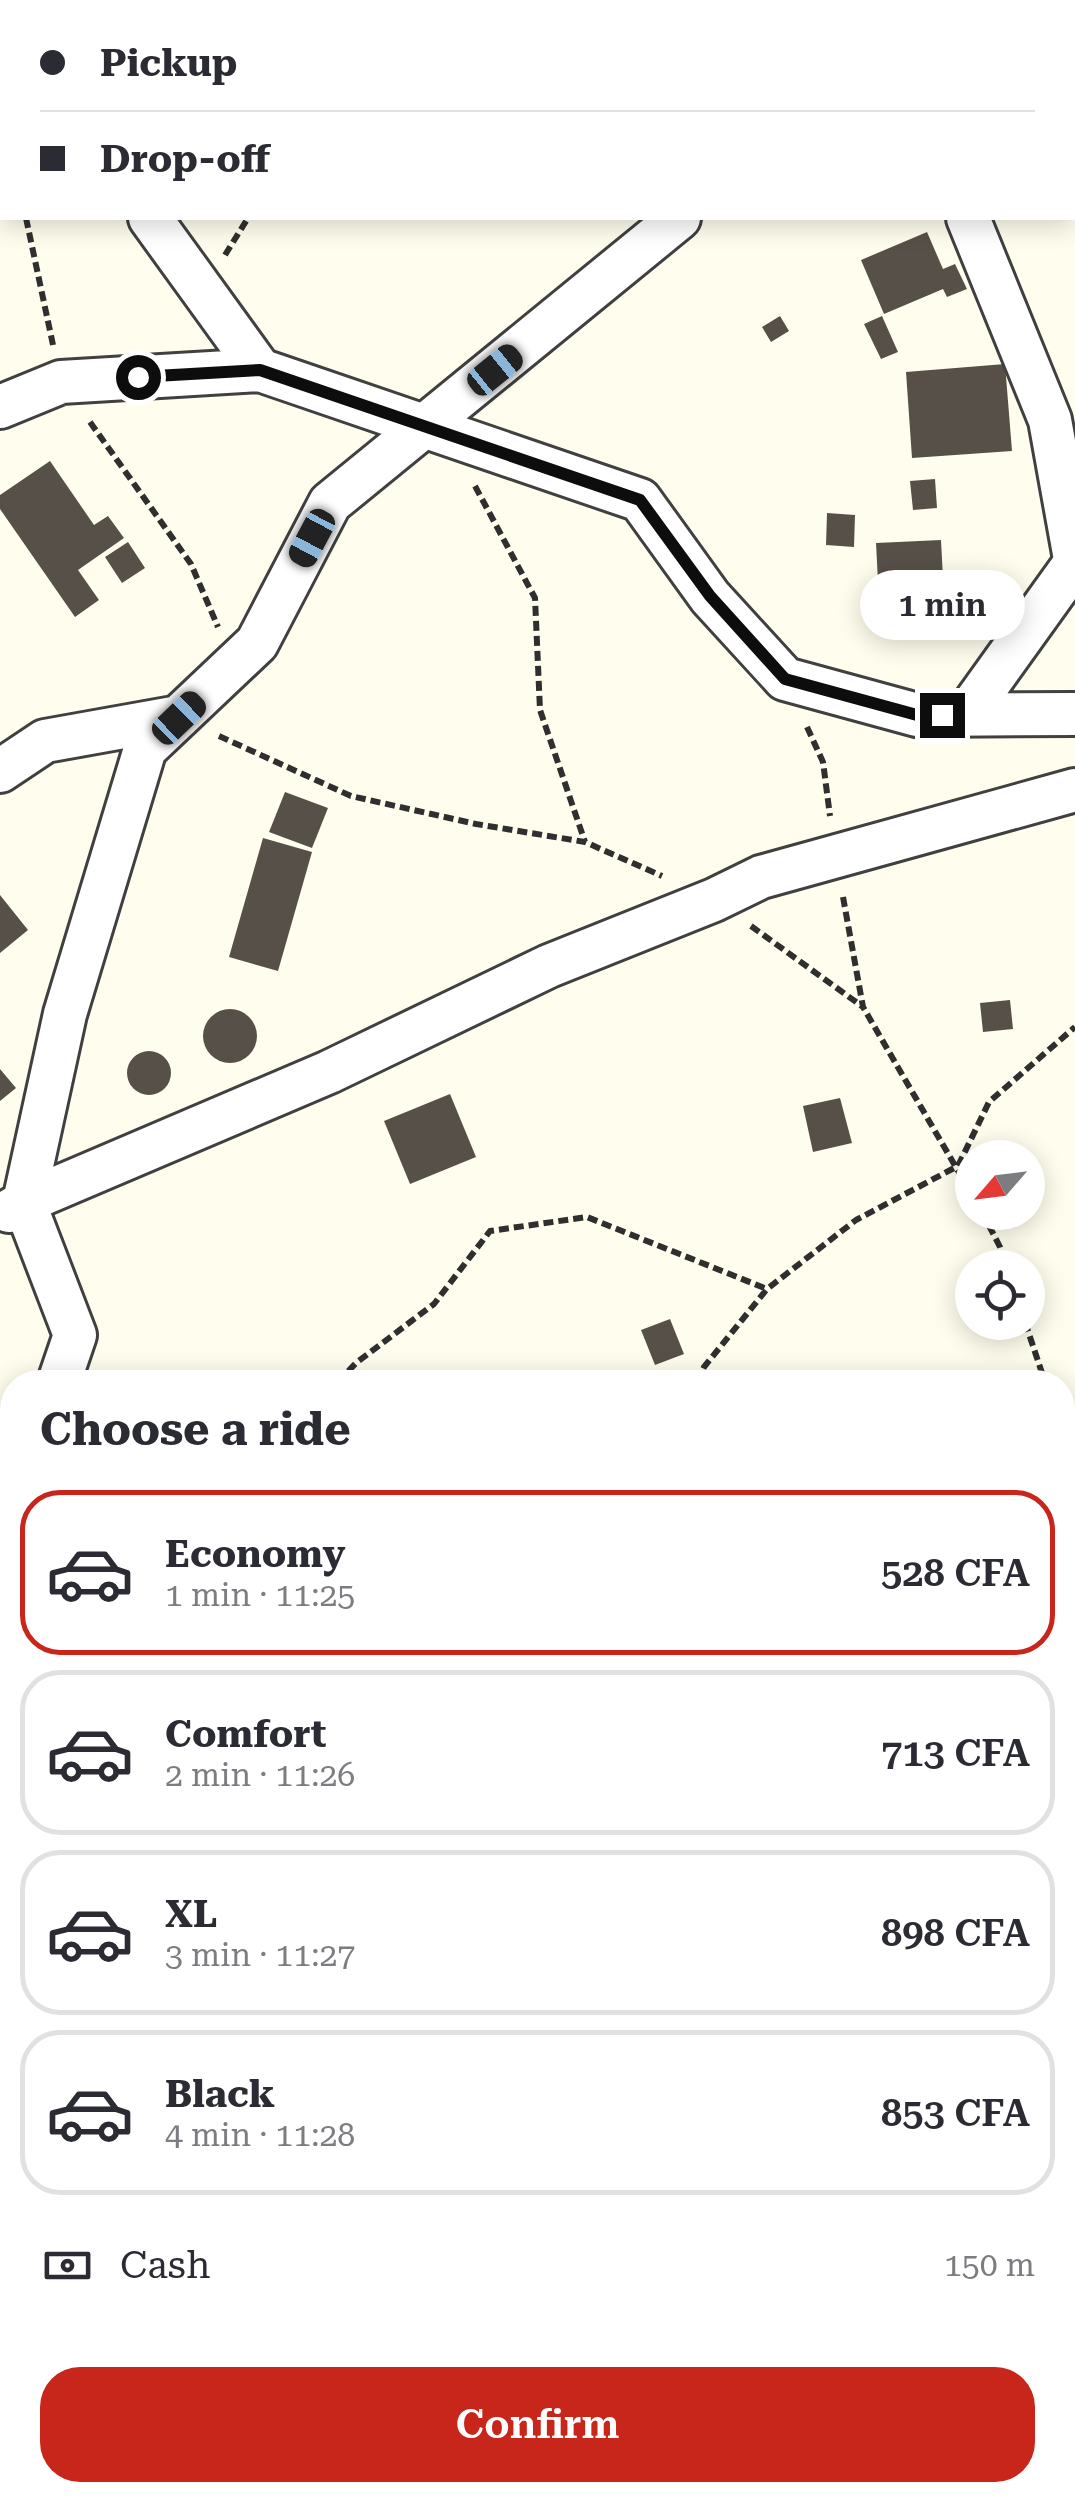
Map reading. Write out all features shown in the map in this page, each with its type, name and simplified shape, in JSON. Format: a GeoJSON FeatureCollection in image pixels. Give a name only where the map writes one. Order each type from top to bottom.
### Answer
{"type":"FeatureCollection","features":[{"type":"Feature","properties":{"kind":"street"},"geometry":{"type":"LineString","coordinates":[[151,220],[260,370]]}},
{"type":"Feature","properties":{"kind":"street"},"geometry":{"type":"LineString","coordinates":[[63,1370],[75,1335],[12,1209],[145,749],[257,644],[330,504],[442,431],[677,220]]}},
{"type":"Feature","properties":{"kind":"street"},"geometry":{"type":"LineString","coordinates":[[966,715],[1075,562],[1050,420],[969,220]]}},
{"type":"Feature","properties":{"kind":"street"},"geometry":{"type":"LineString","coordinates":[[0,407],[61,382],[260,370],[640,500],[710,596],[785,679],[917,715],[1075,714]]}},
{"type":"Feature","properties":{"kind":"street"},"geometry":{"type":"LineString","coordinates":[[0,771],[44,741],[179,718]]}},
{"type":"Feature","properties":{"kind":"street"},"geometry":{"type":"LineString","coordinates":[[12,1209],[328,1072],[549,966],[714,900],[761,877],[1075,790]]}},
{"type":"Feature","properties":{"kind":"path"},"geometry":{"type":"LineString","coordinates":[[26,220],[61,382],[191,564],[234,665]]}},
{"type":"Feature","properties":{"kind":"path"},"geometry":{"type":"LineString","coordinates":[[442,431],[535,598],[540,710],[585,842]]}},
{"type":"Feature","properties":{"kind":"path"},"geometry":{"type":"LineString","coordinates":[[785,679],[823,762],[863,1007],[955,1161]]}},
{"type":"Feature","properties":{"kind":"path"},"geometry":{"type":"LineString","coordinates":[[179,718],[350,796],[476,824],[585,842],[714,900],[863,1007]]}},
{"type":"Feature","properties":{"kind":"path"},"geometry":{"type":"LineString","coordinates":[[971,1140],[989,1102],[1075,1026]]}},
{"type":"Feature","properties":{"kind":"path"},"geometry":{"type":"LineString","coordinates":[[703,1370],[767,1290],[856,1220],[955,1168]]}},
{"type":"Feature","properties":{"kind":"path"},"geometry":{"type":"LineString","coordinates":[[349,1370],[434,1304],[490,1231],[587,1217],[767,1290]]}},
{"type":"Feature","properties":{"kind":"path"},"geometry":{"type":"LineString","coordinates":[[1031,1340],[1040,1370]]}},
{"type":"Feature","properties":{"kind":"building"},"geometry":{"type":"Polygon","coordinates":[[[927,232],[943,269],[955,264],[967,289],[947,297],[943,289],[884,314],[861,260],[927,232]]]}},
{"type":"Feature","properties":{"kind":"building"},"geometry":{"type":"Polygon","coordinates":[[[780,316],[789,331],[771,342],[762,327],[780,316]]]}},
{"type":"Feature","properties":{"kind":"building"},"geometry":{"type":"Polygon","coordinates":[[[882,316],[898,352],[881,359],[864,324],[882,316]]]}},
{"type":"Feature","properties":{"kind":"building"},"geometry":{"type":"Polygon","coordinates":[[[1005,364],[1012,451],[912,458],[906,372],[1005,364]]]}},
{"type":"Feature","properties":{"kind":"building"},"geometry":{"type":"Polygon","coordinates":[[[50,461],[94,525],[108,516],[124,538],[78,570],[99,600],[75,617],[0,509],[0,495],[50,461]]]}},
{"type":"Feature","properties":{"kind":"building"},"geometry":{"type":"Polygon","coordinates":[[[935,479],[937,508],[913,510],[910,481],[935,479]]]}},
{"type":"Feature","properties":{"kind":"building"},"geometry":{"type":"Polygon","coordinates":[[[827,513],[855,515],[854,547],[826,545],[827,513]]]}},
{"type":"Feature","properties":{"kind":"building"},"geometry":{"type":"Polygon","coordinates":[[[941,540],[944,597],[879,601],[876,543],[941,540]]]}},
{"type":"Feature","properties":{"kind":"building"},"geometry":{"type":"Polygon","coordinates":[[[128,542],[145,568],[122,583],[105,557],[128,542]]]}},
{"type":"Feature","properties":{"kind":"building"},"geometry":{"type":"Polygon","coordinates":[[[285,792],[328,808],[312,848],[269,832],[285,792]]]}},
{"type":"Feature","properties":{"kind":"building"},"geometry":{"type":"Polygon","coordinates":[[[263,838],[312,852],[278,971],[229,957],[263,838]]]}},
{"type":"Feature","properties":{"kind":"building"},"geometry":{"type":"Polygon","coordinates":[[[0,895],[28,930],[0,953],[0,895]]]}},
{"type":"Feature","properties":{"kind":"building"},"geometry":{"type":"Polygon","coordinates":[[[1010,1000],[1013,1029],[983,1032],[980,1003],[1010,1000]]]}},
{"type":"Feature","properties":{"kind":"building"},"geometry":{"type":"Polygon","coordinates":[[[230,1009],[249,1017],[257,1036],[249,1055],[230,1063],[211,1055],[203,1036],[211,1017],[230,1009]]]}},
{"type":"Feature","properties":{"kind":"building"},"geometry":{"type":"Polygon","coordinates":[[[149,1051],[164,1058],[171,1073],[164,1088],[149,1095],[134,1088],[127,1073],[134,1058],[149,1051]]]}},
{"type":"Feature","properties":{"kind":"building"},"geometry":{"type":"Polygon","coordinates":[[[0,1069],[16,1088],[0,1101],[0,1069]]]}},
{"type":"Feature","properties":{"kind":"building"},"geometry":{"type":"Polygon","coordinates":[[[450,1094],[476,1157],[410,1184],[384,1121],[450,1094]]]}},
{"type":"Feature","properties":{"kind":"building"},"geometry":{"type":"Polygon","coordinates":[[[840,1098],[852,1143],[813,1152],[803,1106],[840,1098]]]}},
{"type":"Feature","properties":{"kind":"building"},"geometry":{"type":"Polygon","coordinates":[[[670,1319],[684,1354],[655,1365],[641,1330],[670,1319]]]}},
{"type":"Feature","properties":{"kind":"route"},"geometry":{"type":"LineString","coordinates":[[138,377],[260,370],[640,500],[710,596],[785,679],[917,715],[942,715]]}}]}
